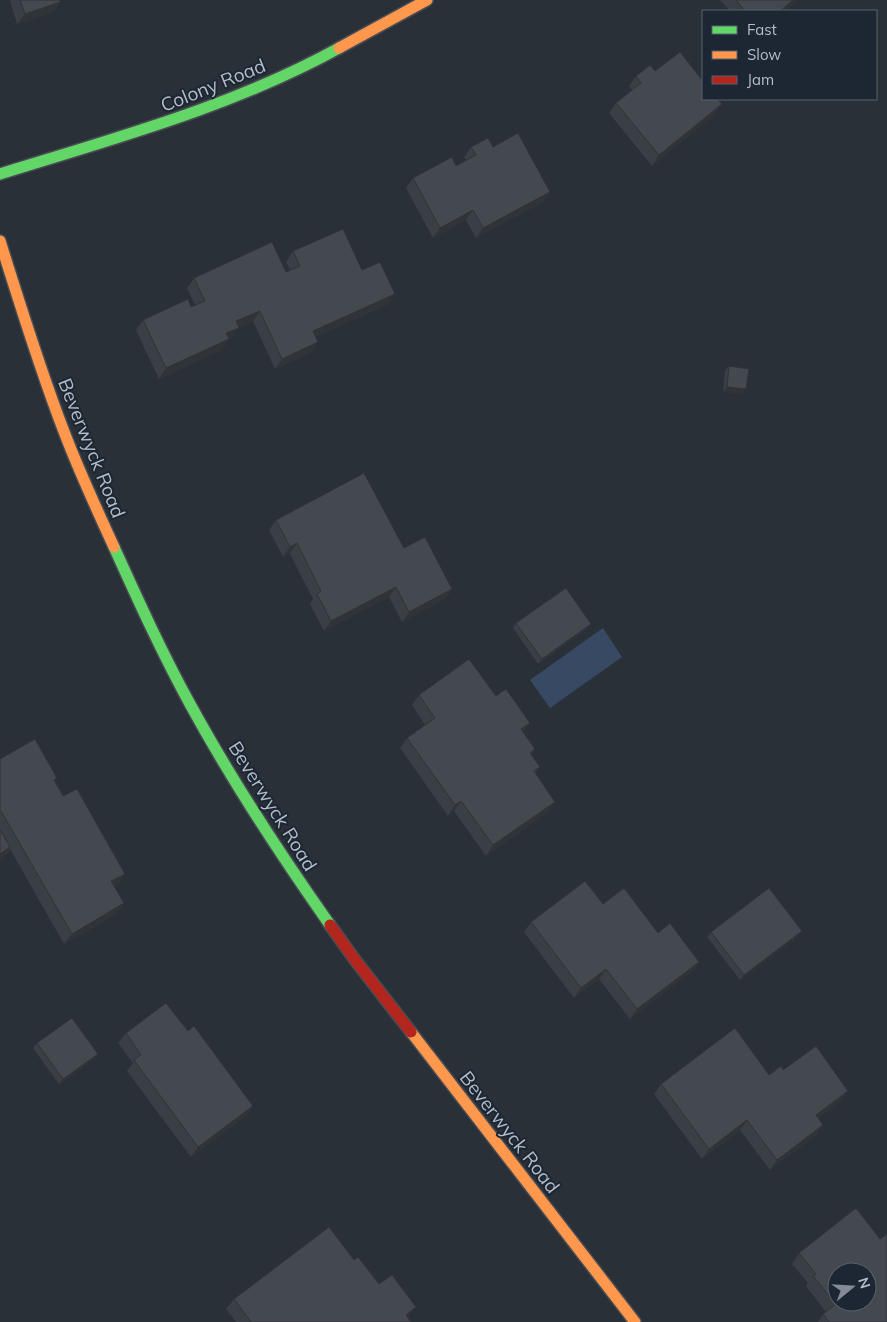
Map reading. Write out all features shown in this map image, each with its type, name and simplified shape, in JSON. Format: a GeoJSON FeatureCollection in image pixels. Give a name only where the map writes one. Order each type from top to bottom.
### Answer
{"type":"FeatureCollection","features":[{"type":"Feature","properties":{"kind":"street","name":"Colony Road"},"geometry":{"type":"LineString","coordinates":[[0,174],[204,109],[327,55],[427,0]]}},
{"type":"Feature","properties":{"kind":"street","name":"Beverwyck Road"},"geometry":{"type":"LineString","coordinates":[[0,241],[48,388],[81,474],[150,627],[194,710],[229,770],[309,896],[355,960],[635,1322]]}},
{"type":"Feature","properties":{"kind":"water"},"geometry":{"type":"Polygon","coordinates":[[[603,628],[622,657],[550,708],[530,680],[603,628]]]}},
{"type":"Feature","properties":{"kind":"building"},"geometry":{"type":"Polygon","coordinates":[[[20,0],[60,0],[60,2],[25,14],[20,0]]]}},
{"type":"Feature","properties":{"kind":"building"},"geometry":{"type":"Polygon","coordinates":[[[736,0],[793,0],[781,10],[744,10],[736,0]]]}},
{"type":"Feature","properties":{"kind":"building"},"geometry":{"type":"Polygon","coordinates":[[[680,52],[702,80],[702,100],[718,100],[722,104],[659,155],[616,103],[641,83],[636,76],[650,65],[655,71],[680,52]]]}},
{"type":"Feature","properties":{"kind":"building"},"geometry":{"type":"Polygon","coordinates":[[[518,133],[550,192],[483,228],[473,210],[440,228],[413,178],[452,157],[456,166],[476,155],[471,147],[488,138],[493,147],[518,133]]]}},
{"type":"Feature","properties":{"kind":"building"},"geometry":{"type":"Polygon","coordinates":[[[343,229],[362,270],[380,262],[395,294],[313,331],[318,342],[282,359],[260,311],[236,321],[239,328],[226,333],[229,339],[166,368],[143,320],[188,299],[191,307],[205,301],[194,278],[272,242],[286,272],[300,266],[293,251],[343,229]]]}},
{"type":"Feature","properties":{"kind":"building"},"geometry":{"type":"Polygon","coordinates":[[[729,366],[749,369],[746,389],[727,387],[729,366]]]}},
{"type":"Feature","properties":{"kind":"building"},"geometry":{"type":"Polygon","coordinates":[[[364,473],[404,548],[425,537],[452,589],[409,612],[396,587],[331,621],[317,594],[321,591],[297,543],[290,547],[276,520],[364,473]]]}},
{"type":"Feature","properties":{"kind":"building"},"geometry":{"type":"Polygon","coordinates":[[[566,588],[591,624],[542,659],[516,623],[566,588]]]}},
{"type":"Feature","properties":{"kind":"building"},"geometry":{"type":"Polygon","coordinates":[[[469,659],[496,696],[506,689],[530,723],[521,729],[535,749],[530,753],[540,767],[534,771],[555,802],[493,845],[461,801],[455,805],[407,738],[435,718],[419,695],[469,659]]]}},
{"type":"Feature","properties":{"kind":"building"},"geometry":{"type":"Polygon","coordinates":[[[35,739],[57,778],[54,780],[63,796],[77,789],[125,874],[111,881],[124,903],[72,934],[0,812],[0,759],[35,739]]]}},
{"type":"Feature","properties":{"kind":"building"},"geometry":{"type":"Polygon","coordinates":[[[0,830],[10,847],[0,854],[0,830]]]}},
{"type":"Feature","properties":{"kind":"building"},"geometry":{"type":"Polygon","coordinates":[[[585,881],[603,904],[624,888],[658,933],[670,923],[699,962],[637,1009],[606,969],[581,988],[531,922],[585,881]]]}},
{"type":"Feature","properties":{"kind":"building"},"geometry":{"type":"Polygon","coordinates":[[[769,888],[802,931],[744,975],[711,932],[769,888]]]}},
{"type":"Feature","properties":{"kind":"building"},"geometry":{"type":"Polygon","coordinates":[[[166,1003],[188,1031],[194,1026],[253,1106],[198,1147],[134,1060],[141,1055],[126,1033],[166,1003]]]}},
{"type":"Feature","properties":{"kind":"building"},"geometry":{"type":"Polygon","coordinates":[[[72,1018],[98,1054],[63,1079],[37,1043],[72,1018]]]}},
{"type":"Feature","properties":{"kind":"building"},"geometry":{"type":"Polygon","coordinates":[[[735,1028],[769,1075],[781,1066],[783,1070],[816,1046],[848,1091],[816,1115],[823,1125],[777,1160],[747,1120],[709,1149],[661,1084],[735,1028]]]}},
{"type":"Feature","properties":{"kind":"building"},"geometry":{"type":"Polygon","coordinates":[[[856,1208],[880,1239],[887,1234],[887,1322],[829,1322],[823,1314],[827,1311],[877,1312],[877,1262],[827,1262],[827,1293],[813,1276],[816,1274],[799,1253],[856,1208]]]}},
{"type":"Feature","properties":{"kind":"building"},"geometry":{"type":"Polygon","coordinates":[[[329,1227],[354,1260],[358,1257],[379,1284],[392,1275],[416,1307],[406,1315],[411,1322],[251,1322],[234,1299],[329,1227]]]}},
{"type":"Feature","properties":{"kind":"traffic: fast"},"geometry":{"type":"LineString","coordinates":[[0,174],[130,134],[216,104],[299,69],[339,48]]}},
{"type":"Feature","properties":{"kind":"traffic: fast"},"geometry":{"type":"LineString","coordinates":[[114,547],[160,646],[206,733],[257,817],[330,925]]}},
{"type":"Feature","properties":{"kind":"traffic: slow"},"geometry":{"type":"LineString","coordinates":[[339,48],[427,0]]}},
{"type":"Feature","properties":{"kind":"traffic: slow"},"geometry":{"type":"LineString","coordinates":[[0,241],[54,406],[81,474],[114,547]]}},
{"type":"Feature","properties":{"kind":"traffic: slow"},"geometry":{"type":"LineString","coordinates":[[411,1032],[635,1322]]}},
{"type":"Feature","properties":{"kind":"traffic: jam"},"geometry":{"type":"LineString","coordinates":[[330,925],[411,1032]]}}]}
